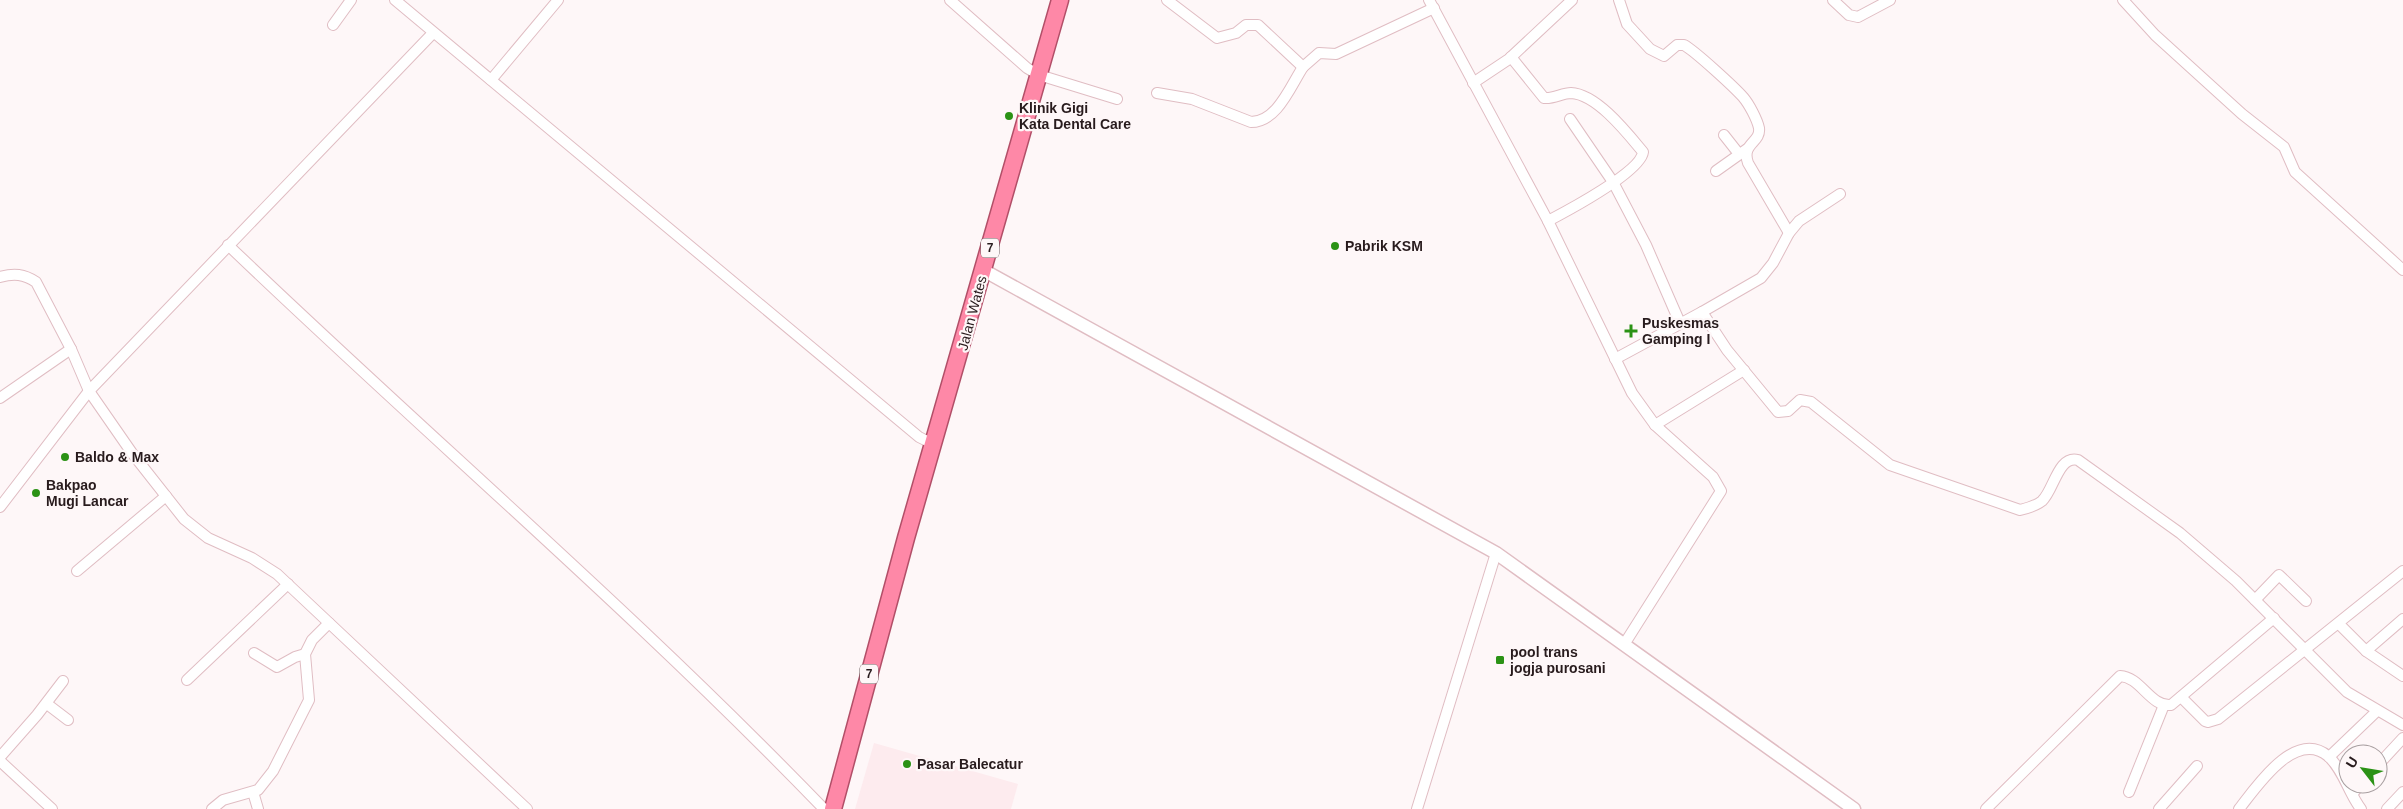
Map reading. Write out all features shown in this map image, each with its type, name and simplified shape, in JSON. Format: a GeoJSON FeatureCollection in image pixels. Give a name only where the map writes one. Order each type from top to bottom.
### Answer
{"type":"FeatureCollection","features":[{"type":"Feature","properties":{"kind":"highway","name":"Jalan Wates"},"geometry":{"type":"LineString","coordinates":[[833,809],[918,495],[1060,0]]}},
{"type":"Feature","properties":{"kind":"street"},"geometry":{"type":"LineString","coordinates":[[333,25],[351,0]]}},
{"type":"Feature","properties":{"kind":"street"},"geometry":{"type":"LineString","coordinates":[[394,0],[919,437],[933,444]]}},
{"type":"Feature","properties":{"kind":"street"},"geometry":{"type":"LineString","coordinates":[[491,80],[558,0]]}},
{"type":"Feature","properties":{"kind":"street"},"geometry":{"type":"LineString","coordinates":[[950,0],[1018,62],[1039,75],[1117,99]]}},
{"type":"Feature","properties":{"kind":"street"},"geometry":{"type":"LineString","coordinates":[[1167,0],[1217,38],[1236,33],[1246,25],[1258,25],[1303,67]]}},
{"type":"Feature","properties":{"kind":"street"},"geometry":{"type":"LineString","coordinates":[[1473,83],[1511,57],[1572,0]]}},
{"type":"Feature","properties":{"kind":"street"},"geometry":{"type":"LineString","coordinates":[[1619,0],[1627,24],[1650,49],[1664,56],[1677,45],[1684,45],[1743,97],[1759,127],[1758,135],[1743,152],[1716,171]]}},
{"type":"Feature","properties":{"kind":"street"},"geometry":{"type":"LineString","coordinates":[[1833,0],[1849,15],[1858,17],[1890,0]]}},
{"type":"Feature","properties":{"kind":"street"},"geometry":{"type":"LineString","coordinates":[[2123,0],[2154,35],[2242,114],[2284,146],[2295,172],[2403,270]]}},
{"type":"Feature","properties":{"kind":"street"},"geometry":{"type":"LineString","coordinates":[[1157,93],[1192,99],[1251,122],[1260,122],[1274,112],[1303,67],[1319,53],[1336,54],[1432,4],[1548,221],[1632,393],[1655,425],[1713,477],[1721,491],[1625,643]]}},
{"type":"Feature","properties":{"kind":"street"},"geometry":{"type":"LineString","coordinates":[[0,507],[90,392],[228,245],[433,33]]}},
{"type":"Feature","properties":{"kind":"street"},"geometry":{"type":"LineString","coordinates":[[1511,57],[1542,96],[1548,99],[1565,93],[1582,95],[1606,111],[1643,152],[1638,164],[1548,221]]}},
{"type":"Feature","properties":{"kind":"street"},"geometry":{"type":"LineString","coordinates":[[1570,119],[1612,182],[1646,245],[1680,323]]}},
{"type":"Feature","properties":{"kind":"street"},"geometry":{"type":"LineString","coordinates":[[1724,135],[1745,155],[1789,233]]}},
{"type":"Feature","properties":{"kind":"street"},"geometry":{"type":"LineString","coordinates":[[1615,359],[1761,278],[1774,263],[1789,233],[1799,221],[1840,194]]}},
{"type":"Feature","properties":{"kind":"street"},"geometry":{"type":"LineString","coordinates":[[228,245],[356,367],[719,703],[824,809]]}},
{"type":"Feature","properties":{"kind":"street"},"geometry":{"type":"LineString","coordinates":[[983,270],[1496,553],[1625,643],[1852,808]]}},
{"type":"Feature","properties":{"kind":"street"},"geometry":{"type":"LineString","coordinates":[[0,277],[12,274],[26,276],[36,282],[71,349],[90,392],[166,496],[196,531],[252,558],[288,584],[527,809]]}},
{"type":"Feature","properties":{"kind":"street"},"geometry":{"type":"LineString","coordinates":[[1702,312],[1744,370],[1778,412],[1788,411],[1800,400],[1811,402],[1890,465],[2020,510],[2031,508],[2042,500],[2065,462],[2072,458],[2078,460],[2180,533],[2255,600],[2348,692],[2403,725]]}},
{"type":"Feature","properties":{"kind":"street"},"geometry":{"type":"LineString","coordinates":[[0,398],[71,349]]}},
{"type":"Feature","properties":{"kind":"street"},"geometry":{"type":"LineString","coordinates":[[1655,425],[1744,370]]}},
{"type":"Feature","properties":{"kind":"street"},"geometry":{"type":"LineString","coordinates":[[77,571],[166,496]]}},
{"type":"Feature","properties":{"kind":"street"},"geometry":{"type":"LineString","coordinates":[[1417,809],[1496,553]]}},
{"type":"Feature","properties":{"kind":"street"},"geometry":{"type":"LineString","coordinates":[[2181,697],[2205,721],[2212,721],[2305,648],[2339,624],[2403,572]]}},
{"type":"Feature","properties":{"kind":"street"},"geometry":{"type":"LineString","coordinates":[[2255,600],[2279,575],[2306,601]]}},
{"type":"Feature","properties":{"kind":"street"},"geometry":{"type":"LineString","coordinates":[[187,680],[288,584]]}},
{"type":"Feature","properties":{"kind":"street"},"geometry":{"type":"LineString","coordinates":[[1986,809],[2120,676],[2132,679],[2158,703],[2171,705],[2274,618]]}},
{"type":"Feature","properties":{"kind":"street"},"geometry":{"type":"LineString","coordinates":[[2366,651],[2403,619]]}},
{"type":"Feature","properties":{"kind":"street"},"geometry":{"type":"LineString","coordinates":[[212,809],[223,800],[253,792],[273,771],[306,707],[310,692],[305,654],[312,640],[329,624]]}},
{"type":"Feature","properties":{"kind":"street"},"geometry":{"type":"LineString","coordinates":[[2339,624],[2366,651],[2401,672]]}},
{"type":"Feature","properties":{"kind":"street"},"geometry":{"type":"LineString","coordinates":[[254,653],[277,667],[305,654]]}},
{"type":"Feature","properties":{"kind":"street"},"geometry":{"type":"LineString","coordinates":[[0,757],[63,682]]}},
{"type":"Feature","properties":{"kind":"street"},"geometry":{"type":"LineString","coordinates":[[46,704],[68,720]]}},
{"type":"Feature","properties":{"kind":"street"},"geometry":{"type":"LineString","coordinates":[[2129,792],[2164,705]]}},
{"type":"Feature","properties":{"kind":"street"},"geometry":{"type":"LineString","coordinates":[[2329,757],[2377,711]]}},
{"type":"Feature","properties":{"kind":"street"},"geometry":{"type":"LineString","coordinates":[[2388,754],[2403,738]]}},
{"type":"Feature","properties":{"kind":"street"},"geometry":{"type":"LineString","coordinates":[[2239,809],[2261,780],[2296,750],[2313,748],[2329,757],[2338,770]]}},
{"type":"Feature","properties":{"kind":"street"},"geometry":{"type":"LineString","coordinates":[[0,761],[52,809]]}},
{"type":"Feature","properties":{"kind":"street"},"geometry":{"type":"LineString","coordinates":[[2159,809],[2197,766]]}},
{"type":"Feature","properties":{"kind":"street"},"geometry":{"type":"LineString","coordinates":[[253,792],[258,809]]}},
{"type":"Feature","properties":{"kind":"street"},"geometry":{"type":"LineString","coordinates":[[2387,809],[2403,792]]}},
{"type":"Feature","properties":{"kind":"street"},"geometry":{"type":"LineString","coordinates":[[2354,794],[2361,809]]}},
{"type":"Feature","properties":{"kind":"shaded area","name":"Pasar Balecatur"},"geometry":{"type":"Polygon","coordinates":[[[874,743],[1018,784],[1011,809],[855,809],[874,743]]]}},
{"type":"Feature","properties":{"kind":"place","name":"Klinik Gigi Kata Dental Care"},"geometry":{"type":"Point","coordinates":[1009,116]}},
{"type":"Feature","properties":{"kind":"place","name":"Pabrik KSM"},"geometry":{"type":"Point","coordinates":[1335,246]}},
{"type":"Feature","properties":{"kind":"place","name":"Puskesmas Gamping I"},"geometry":{"type":"Point","coordinates":[1631,331]}},
{"type":"Feature","properties":{"kind":"place","name":"Baldo & Max"},"geometry":{"type":"Point","coordinates":[65,457]}},
{"type":"Feature","properties":{"kind":"place","name":"Bakpao Mugi Lancar"},"geometry":{"type":"Point","coordinates":[36,493]}},
{"type":"Feature","properties":{"kind":"place","name":"pool trans jogja purosani"},"geometry":{"type":"Point","coordinates":[1500,660]}},
{"type":"Feature","properties":{"kind":"place","name":"Pasar Balecatur"},"geometry":{"type":"Point","coordinates":[907,764]}}]}
